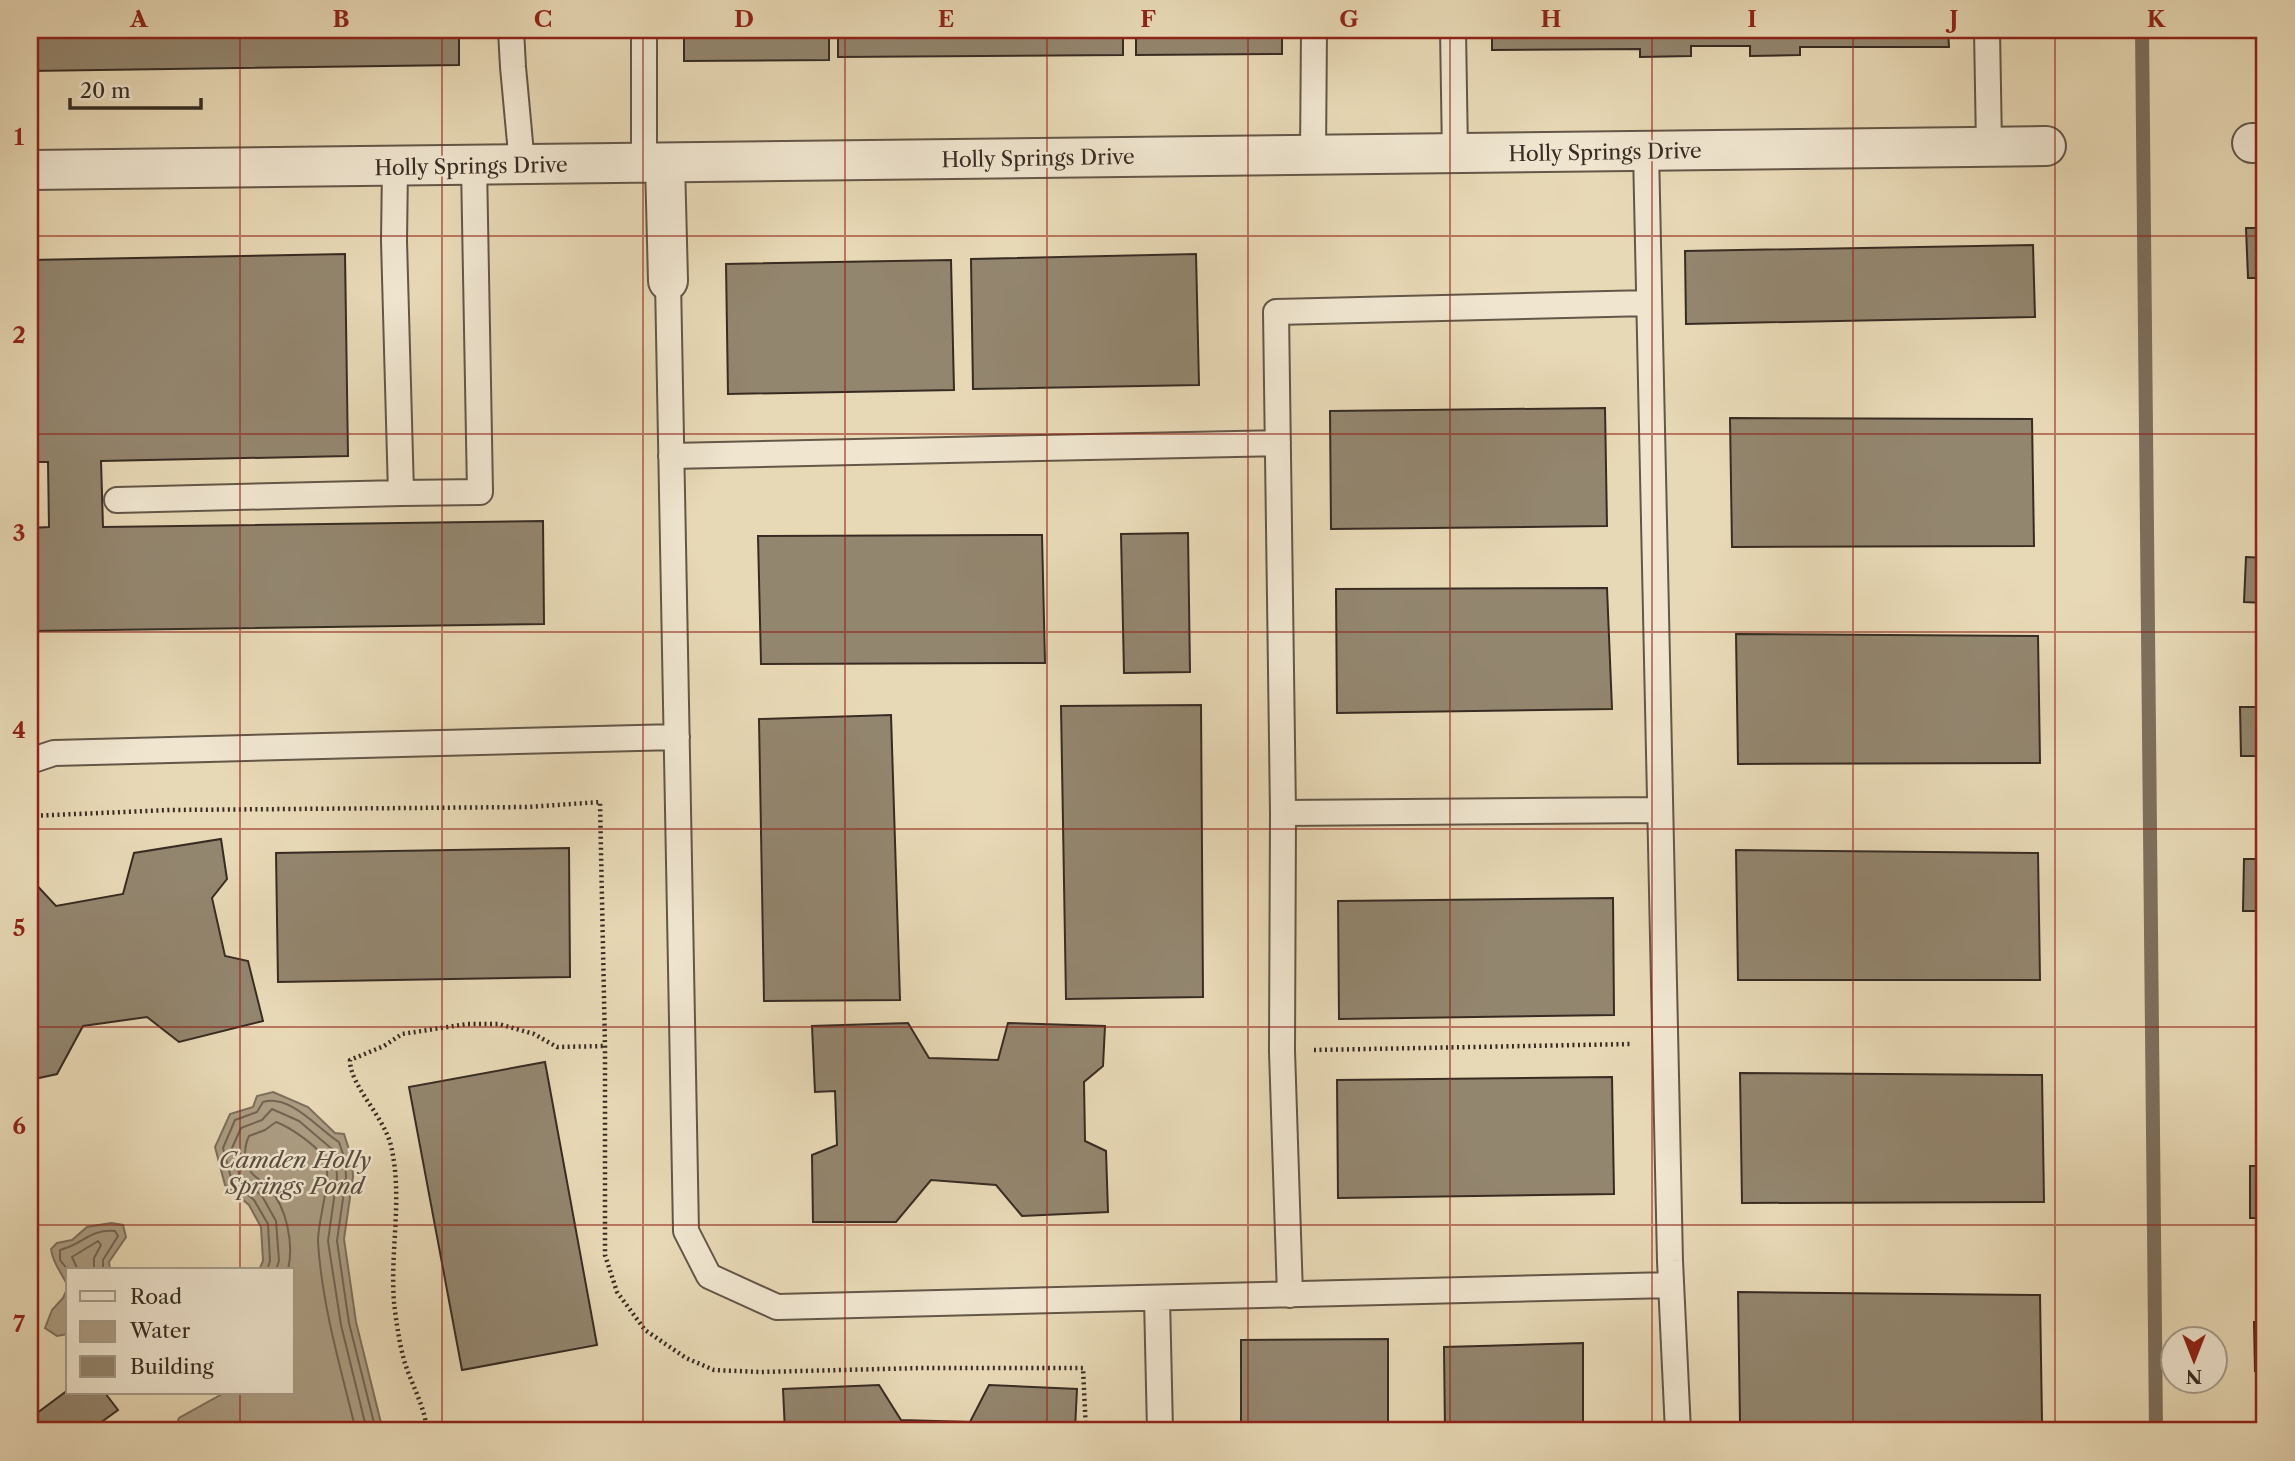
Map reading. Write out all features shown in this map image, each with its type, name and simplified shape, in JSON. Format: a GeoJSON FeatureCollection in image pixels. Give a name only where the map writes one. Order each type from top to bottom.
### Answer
{"type":"FeatureCollection","features":[{"type":"Feature","properties":{"kind":"street","name":"Holly Springs Drive"},"geometry":{"type":"LineString","coordinates":[[30,170],[2046,146]]}},
{"type":"Feature","properties":{"kind":"street"},"geometry":{"type":"LineString","coordinates":[[654,164],[668,281]]}},
{"type":"Feature","properties":{"kind":"lane"},"geometry":{"type":"LineString","coordinates":[[511,30],[522,164]]}},
{"type":"Feature","properties":{"kind":"lane"},"geometry":{"type":"LineString","coordinates":[[644,30],[643,68],[654,164]]}},
{"type":"Feature","properties":{"kind":"lane"},"geometry":{"type":"LineString","coordinates":[[1313,154],[1314,30]]}},
{"type":"Feature","properties":{"kind":"lane"},"geometry":{"type":"LineString","coordinates":[[1453,30],[1455,154]]}},
{"type":"Feature","properties":{"kind":"lane"},"geometry":{"type":"LineString","coordinates":[[1987,30],[1989,146]]}},
{"type":"Feature","properties":{"kind":"lane"},"geometry":{"type":"LineString","coordinates":[[1646,151],[1671,1285],[1678,1431]]}},
{"type":"Feature","properties":{"kind":"lane"},"geometry":{"type":"LineString","coordinates":[[117,499],[480,492],[474,165]]}},
{"type":"Feature","properties":{"kind":"lane"},"geometry":{"type":"LineString","coordinates":[[395,167],[394,241],[401,493]]}},
{"type":"Feature","properties":{"kind":"lane"},"geometry":{"type":"LineString","coordinates":[[668,281],[686,1231],[709,1276],[777,1307],[1671,1285]]}},
{"type":"Feature","properties":{"kind":"lane"},"geometry":{"type":"LineString","coordinates":[[1290,1295],[1282,1051],[1283,813],[1276,312],[1649,303]]}},
{"type":"Feature","properties":{"kind":"lane"},"geometry":{"type":"LineString","coordinates":[[671,457],[1278,443]]}},
{"type":"Feature","properties":{"kind":"lane"},"geometry":{"type":"LineString","coordinates":[[30,761],[54,753],[677,737]]}},
{"type":"Feature","properties":{"kind":"lane"},"geometry":{"type":"LineString","coordinates":[[1283,813],[1660,810]]}},
{"type":"Feature","properties":{"kind":"lane"},"geometry":{"type":"LineString","coordinates":[[1157,1298],[1160,1431]]}},
{"type":"Feature","properties":{"kind":"path"},"geometry":{"type":"LineString","coordinates":[[30,816],[170,810],[527,807],[600,802],[606,1046],[605,1255],[617,1292],[645,1330],[686,1358],[714,1370],[761,1372],[1083,1368],[1086,1431]]}},
{"type":"Feature","properties":{"kind":"path"},"geometry":{"type":"LineString","coordinates":[[427,1431],[426,1419],[404,1358],[394,1302],[396,1192],[391,1146],[380,1118],[350,1072],[350,1060],[384,1046],[402,1034],[467,1024],[499,1024],[534,1034],[557,1047],[606,1046]]}},
{"type":"Feature","properties":{"kind":"path"},"geometry":{"type":"LineString","coordinates":[[1282,1051],[1665,1044]]}},
{"type":"Feature","properties":{"kind":"water","name":"Camden Holly Springs Pond"},"geometry":{"type":"Polygon","coordinates":[[[273,1092],[308,1107],[335,1133],[344,1134],[352,1159],[353,1177],[344,1239],[356,1322],[383,1431],[174,1431],[179,1418],[222,1394],[294,1394],[294,1268],[260,1268],[263,1261],[261,1227],[249,1205],[225,1185],[215,1147],[230,1114],[253,1107],[257,1096],[273,1092]]]}},
{"type":"Feature","properties":{"kind":"water"},"geometry":{"type":"Polygon","coordinates":[[[111,1223],[123,1225],[126,1237],[109,1262],[110,1268],[66,1268],[66,1283],[51,1249],[57,1243],[72,1240],[87,1227],[111,1223]]]}},
{"type":"Feature","properties":{"kind":"water"},"geometry":{"type":"Polygon","coordinates":[[[66,1291],[66,1334],[57,1336],[45,1328],[52,1310],[66,1291]]]}},
{"type":"Feature","properties":{"kind":"building"},"geometry":{"type":"Polygon","coordinates":[[[30,30],[459,30],[459,65],[30,71],[30,30]]]}},
{"type":"Feature","properties":{"kind":"building"},"geometry":{"type":"Polygon","coordinates":[[[684,30],[829,30],[829,60],[684,61],[684,30]]]}},
{"type":"Feature","properties":{"kind":"building"},"geometry":{"type":"Polygon","coordinates":[[[838,30],[1123,30],[1123,55],[838,57],[838,30]]]}},
{"type":"Feature","properties":{"kind":"building"},"geometry":{"type":"Polygon","coordinates":[[[1136,30],[1282,30],[1282,54],[1136,55],[1136,30]]]}},
{"type":"Feature","properties":{"kind":"building"},"geometry":{"type":"Polygon","coordinates":[[[1492,30],[1948,30],[1949,47],[1800,47],[1800,55],[1750,56],[1750,46],[1691,46],[1691,56],[1640,57],[1640,49],[1492,50],[1492,30]]]}},
{"type":"Feature","properties":{"kind":"building"},"geometry":{"type":"Polygon","coordinates":[[[2246,228],[2265,228],[2265,278],[2248,278],[2246,228]]]}},
{"type":"Feature","properties":{"kind":"building"},"geometry":{"type":"Polygon","coordinates":[[[2033,245],[2035,317],[1686,324],[1685,251],[2033,245]]]}},
{"type":"Feature","properties":{"kind":"building"},"geometry":{"type":"Polygon","coordinates":[[[345,254],[348,456],[101,461],[103,527],[543,521],[544,624],[30,631],[30,528],[49,527],[48,462],[30,462],[30,260],[345,254]]]}},
{"type":"Feature","properties":{"kind":"building"},"geometry":{"type":"Polygon","coordinates":[[[1196,254],[1199,385],[973,389],[971,259],[1196,254]]]}},
{"type":"Feature","properties":{"kind":"building"},"geometry":{"type":"Polygon","coordinates":[[[951,260],[954,390],[728,394],[726,264],[951,260]]]}},
{"type":"Feature","properties":{"kind":"building"},"geometry":{"type":"Polygon","coordinates":[[[1605,408],[1607,526],[1331,529],[1330,411],[1605,408]]]}},
{"type":"Feature","properties":{"kind":"building"},"geometry":{"type":"Polygon","coordinates":[[[1730,418],[2032,419],[2034,546],[1732,547],[1730,418]]]}},
{"type":"Feature","properties":{"kind":"building"},"geometry":{"type":"Polygon","coordinates":[[[1188,533],[1190,672],[1124,673],[1121,534],[1188,533]]]}},
{"type":"Feature","properties":{"kind":"building"},"geometry":{"type":"Polygon","coordinates":[[[1042,535],[1045,663],[761,664],[758,536],[1042,535]]]}},
{"type":"Feature","properties":{"kind":"building"},"geometry":{"type":"Polygon","coordinates":[[[2246,557],[2265,558],[2265,603],[2244,602],[2246,557]]]}},
{"type":"Feature","properties":{"kind":"building"},"geometry":{"type":"Polygon","coordinates":[[[1607,588],[1612,709],[1337,713],[1336,589],[1607,588]]]}},
{"type":"Feature","properties":{"kind":"building"},"geometry":{"type":"Polygon","coordinates":[[[1736,634],[2038,636],[2040,763],[1738,764],[1736,634]]]}},
{"type":"Feature","properties":{"kind":"building"},"geometry":{"type":"Polygon","coordinates":[[[1201,705],[1203,997],[1066,999],[1061,706],[1201,705]]]}},
{"type":"Feature","properties":{"kind":"building"},"geometry":{"type":"Polygon","coordinates":[[[2240,707],[2265,707],[2265,756],[2241,756],[2240,707]]]}},
{"type":"Feature","properties":{"kind":"building"},"geometry":{"type":"Polygon","coordinates":[[[891,715],[900,1000],[764,1001],[759,719],[891,715]]]}},
{"type":"Feature","properties":{"kind":"building"},"geometry":{"type":"Polygon","coordinates":[[[221,839],[227,879],[212,898],[225,956],[248,961],[263,1021],[179,1042],[147,1017],[83,1026],[57,1074],[30,1080],[30,878],[56,906],[123,894],[134,853],[221,839]]]}},
{"type":"Feature","properties":{"kind":"building"},"geometry":{"type":"Polygon","coordinates":[[[569,848],[570,977],[278,982],[276,853],[569,848]]]}},
{"type":"Feature","properties":{"kind":"building"},"geometry":{"type":"Polygon","coordinates":[[[1736,850],[2038,853],[2040,980],[1738,980],[1736,850]]]}},
{"type":"Feature","properties":{"kind":"building"},"geometry":{"type":"Polygon","coordinates":[[[2244,859],[2265,859],[2265,911],[2243,911],[2244,859]]]}},
{"type":"Feature","properties":{"kind":"building"},"geometry":{"type":"Polygon","coordinates":[[[1613,898],[1614,1015],[1339,1019],[1338,901],[1613,898]]]}},
{"type":"Feature","properties":{"kind":"building"},"geometry":{"type":"Polygon","coordinates":[[[908,1023],[929,1058],[998,1060],[1008,1023],[1105,1026],[1103,1066],[1084,1082],[1085,1141],[1106,1151],[1108,1212],[1022,1216],[996,1185],[931,1180],[896,1222],[813,1222],[812,1155],[837,1145],[835,1091],[815,1092],[812,1026],[908,1023]]]}},
{"type":"Feature","properties":{"kind":"building"},"geometry":{"type":"Polygon","coordinates":[[[545,1062],[597,1345],[462,1370],[409,1087],[545,1062]]]}},
{"type":"Feature","properties":{"kind":"building"},"geometry":{"type":"Polygon","coordinates":[[[1740,1073],[2042,1075],[2044,1202],[1742,1203],[1740,1073]]]}},
{"type":"Feature","properties":{"kind":"building"},"geometry":{"type":"Polygon","coordinates":[[[1612,1077],[1614,1194],[1338,1198],[1337,1080],[1612,1077]]]}},
{"type":"Feature","properties":{"kind":"building"},"geometry":{"type":"Polygon","coordinates":[[[2250,1166],[2265,1166],[2265,1218],[2250,1218],[2250,1166]]]}},
{"type":"Feature","properties":{"kind":"building"},"geometry":{"type":"Polygon","coordinates":[[[1738,1292],[2040,1295],[2042,1422],[1740,1422],[1738,1292]]]}},
{"type":"Feature","properties":{"kind":"building"},"geometry":{"type":"Polygon","coordinates":[[[2254,1322],[2265,1322],[2265,1370],[2255,1371],[2254,1322]]]}},
{"type":"Feature","properties":{"kind":"building"},"geometry":{"type":"Polygon","coordinates":[[[1388,1339],[1388,1431],[1241,1431],[1241,1340],[1388,1339]]]}},
{"type":"Feature","properties":{"kind":"building"},"geometry":{"type":"Polygon","coordinates":[[[1583,1343],[1583,1431],[1445,1431],[1444,1347],[1583,1343]]]}},
{"type":"Feature","properties":{"kind":"building"},"geometry":{"type":"Polygon","coordinates":[[[879,1385],[901,1420],[970,1422],[989,1385],[1077,1389],[1075,1429],[785,1431],[783,1389],[879,1385]]]}},
{"type":"Feature","properties":{"kind":"building"},"geometry":{"type":"Polygon","coordinates":[[[66,1391],[66,1394],[106,1394],[118,1410],[89,1431],[30,1431],[30,1403],[37,1413],[66,1391]]]}},
{"type":"Feature","properties":{"kind":"waterway"},"geometry":{"type":"LineString","coordinates":[[2142,30],[2156,1431]]}}]}
